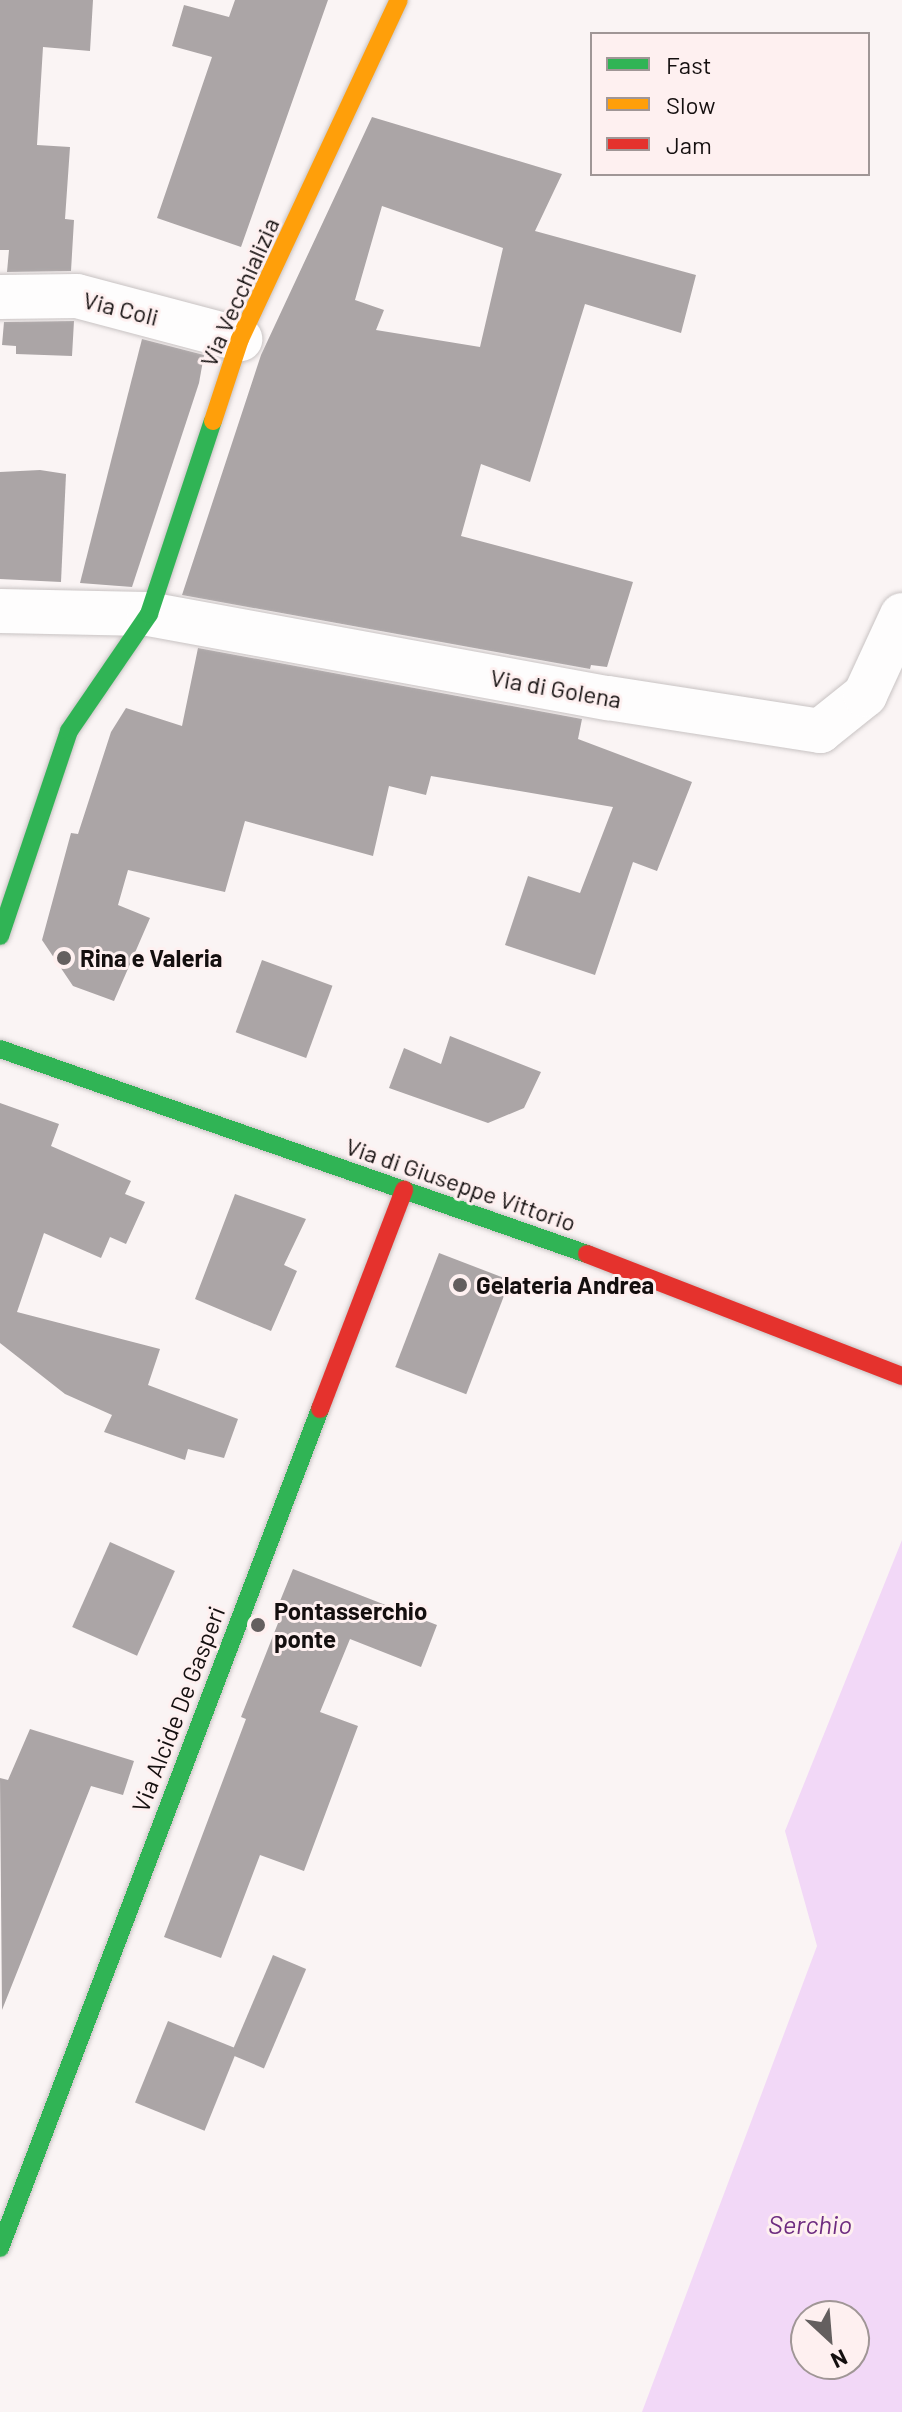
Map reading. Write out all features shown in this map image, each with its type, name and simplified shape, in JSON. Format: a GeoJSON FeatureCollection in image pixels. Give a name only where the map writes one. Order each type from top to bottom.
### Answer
{"type":"FeatureCollection","features":[{"type":"Feature","properties":{"kind":"street","name":"Via Vecchializia"},"geometry":{"type":"LineString","coordinates":[[0,936],[69,731],[149,614],[240,339],[399,0]]}},
{"type":"Feature","properties":{"kind":"street","name":"Via Coli"},"geometry":{"type":"LineString","coordinates":[[0,297],[77,296],[240,339]]}},
{"type":"Feature","properties":{"kind":"street","name":"Via di Golena"},"geometry":{"type":"LineString","coordinates":[[0,611],[149,614],[608,698],[820,731],[865,695],[902,615]]}},
{"type":"Feature","properties":{"kind":"street","name":"Via di Giuseppe Vittorio"},"geometry":{"type":"LineString","coordinates":[[0,1049],[630,1269],[898,1375]]}},
{"type":"Feature","properties":{"kind":"street","name":"Via Alcide De Gasperi"},"geometry":{"type":"LineString","coordinates":[[0,2248],[404,1190]]}},
{"type":"Feature","properties":{"kind":"water","name":"Serchio"},"geometry":{"type":"Polygon","coordinates":[[[902,1540],[902,2412],[642,2412],[817,1946],[785,1831],[902,1540]]]}},
{"type":"Feature","properties":{"kind":"building"},"geometry":{"type":"Polygon","coordinates":[[[0,0],[93,0],[90,51],[43,47],[37,145],[70,147],[65,219],[74,220],[71,271],[7,272],[9,250],[0,250],[0,0]]]}},
{"type":"Feature","properties":{"kind":"building"},"geometry":{"type":"Polygon","coordinates":[[[235,0],[328,0],[241,247],[157,218],[212,57],[172,46],[184,5],[229,17],[235,0]]]}},
{"type":"Feature","properties":{"kind":"building"},"geometry":{"type":"Polygon","coordinates":[[[372,117],[562,174],[535,231],[696,275],[681,333],[585,304],[530,482],[481,464],[461,536],[633,582],[607,667],[591,665],[590,669],[182,595],[261,355],[372,117]],[[382,206],[355,300],[384,310],[376,330],[480,347],[503,248],[382,206]]]}},
{"type":"Feature","properties":{"kind":"building"},"geometry":{"type":"Polygon","coordinates":[[[74,321],[72,356],[16,354],[16,346],[2,345],[4,322],[74,321]]]}},
{"type":"Feature","properties":{"kind":"building"},"geometry":{"type":"Polygon","coordinates":[[[142,339],[204,355],[199,383],[132,587],[80,583],[142,339]]]}},
{"type":"Feature","properties":{"kind":"building"},"geometry":{"type":"Polygon","coordinates":[[[40,470],[66,474],[61,582],[0,579],[0,472],[40,470]]]}},
{"type":"Feature","properties":{"kind":"building"},"geometry":{"type":"Polygon","coordinates":[[[198,648],[582,719],[578,739],[692,782],[657,871],[633,862],[595,975],[505,945],[528,876],[580,893],[613,807],[431,776],[426,795],[389,786],[373,856],[245,821],[225,892],[128,870],[118,905],[150,918],[114,1001],[73,986],[42,940],[71,833],[78,834],[111,732],[126,708],[182,726],[198,648]]]}},
{"type":"Feature","properties":{"kind":"building"},"geometry":{"type":"Polygon","coordinates":[[[262,960],[332,986],[306,1058],[236,1032],[262,960]]]}},
{"type":"Feature","properties":{"kind":"building"},"geometry":{"type":"Polygon","coordinates":[[[450,1036],[541,1072],[524,1108],[488,1123],[389,1088],[404,1048],[441,1064],[450,1036]]]}},
{"type":"Feature","properties":{"kind":"building"},"geometry":{"type":"Polygon","coordinates":[[[0,1103],[59,1124],[51,1146],[131,1181],[125,1194],[145,1202],[126,1244],[110,1237],[101,1258],[44,1233],[17,1312],[160,1349],[148,1385],[238,1419],[224,1458],[188,1449],[185,1460],[104,1432],[112,1415],[65,1394],[0,1343],[0,1103]]]}},
{"type":"Feature","properties":{"kind":"building"},"geometry":{"type":"Polygon","coordinates":[[[235,1194],[306,1219],[284,1265],[297,1271],[271,1331],[195,1299],[235,1194]]]}},
{"type":"Feature","properties":{"kind":"building"},"geometry":{"type":"Polygon","coordinates":[[[439,1253],[510,1280],[466,1394],[395,1367],[439,1253]]]}},
{"type":"Feature","properties":{"kind":"building"},"geometry":{"type":"Polygon","coordinates":[[[110,1542],[175,1571],[137,1656],[72,1627],[110,1542]]]}},
{"type":"Feature","properties":{"kind":"building"},"geometry":{"type":"Polygon","coordinates":[[[293,1569],[437,1625],[421,1667],[350,1639],[320,1712],[358,1726],[304,1871],[260,1855],[221,1958],[164,1937],[246,1719],[241,1717],[282,1613],[276,1611],[293,1569]]]}},
{"type":"Feature","properties":{"kind":"building"},"geometry":{"type":"Polygon","coordinates":[[[30,1729],[134,1761],[123,1795],[91,1786],[2,2010],[0,1778],[8,1780],[30,1729]]]}},
{"type":"Feature","properties":{"kind":"building"},"geometry":{"type":"Polygon","coordinates":[[[273,1955],[306,1969],[264,2068],[231,2054],[273,1955]]]}},
{"type":"Feature","properties":{"kind":"building"},"geometry":{"type":"Polygon","coordinates":[[[168,2021],[238,2049],[205,2131],[135,2103],[168,2021]]]}},
{"type":"Feature","properties":{"kind":"traffic: fast"},"geometry":{"type":"LineString","coordinates":[[0,936],[69,731],[149,614],[213,421]]}},
{"type":"Feature","properties":{"kind":"traffic: fast"},"geometry":{"type":"LineString","coordinates":[[0,1049],[587,1254]]}},
{"type":"Feature","properties":{"kind":"traffic: fast"},"geometry":{"type":"LineString","coordinates":[[0,2248],[320,1409]]}},
{"type":"Feature","properties":{"kind":"traffic: slow"},"geometry":{"type":"LineString","coordinates":[[213,421],[240,339],[399,0]]}},
{"type":"Feature","properties":{"kind":"traffic: jam"},"geometry":{"type":"LineString","coordinates":[[320,1409],[404,1190]]}},
{"type":"Feature","properties":{"kind":"traffic: jam"},"geometry":{"type":"LineString","coordinates":[[587,1254],[902,1376]]}},
{"type":"Feature","properties":{"kind":"place","name":"Rina e Valeria"},"geometry":{"type":"Point","coordinates":[64,958]}},
{"type":"Feature","properties":{"kind":"place","name":"Gelateria Andrea"},"geometry":{"type":"Point","coordinates":[460,1285]}},
{"type":"Feature","properties":{"kind":"place","name":"Pontasserchio ponte"},"geometry":{"type":"Point","coordinates":[258,1625]}}]}
